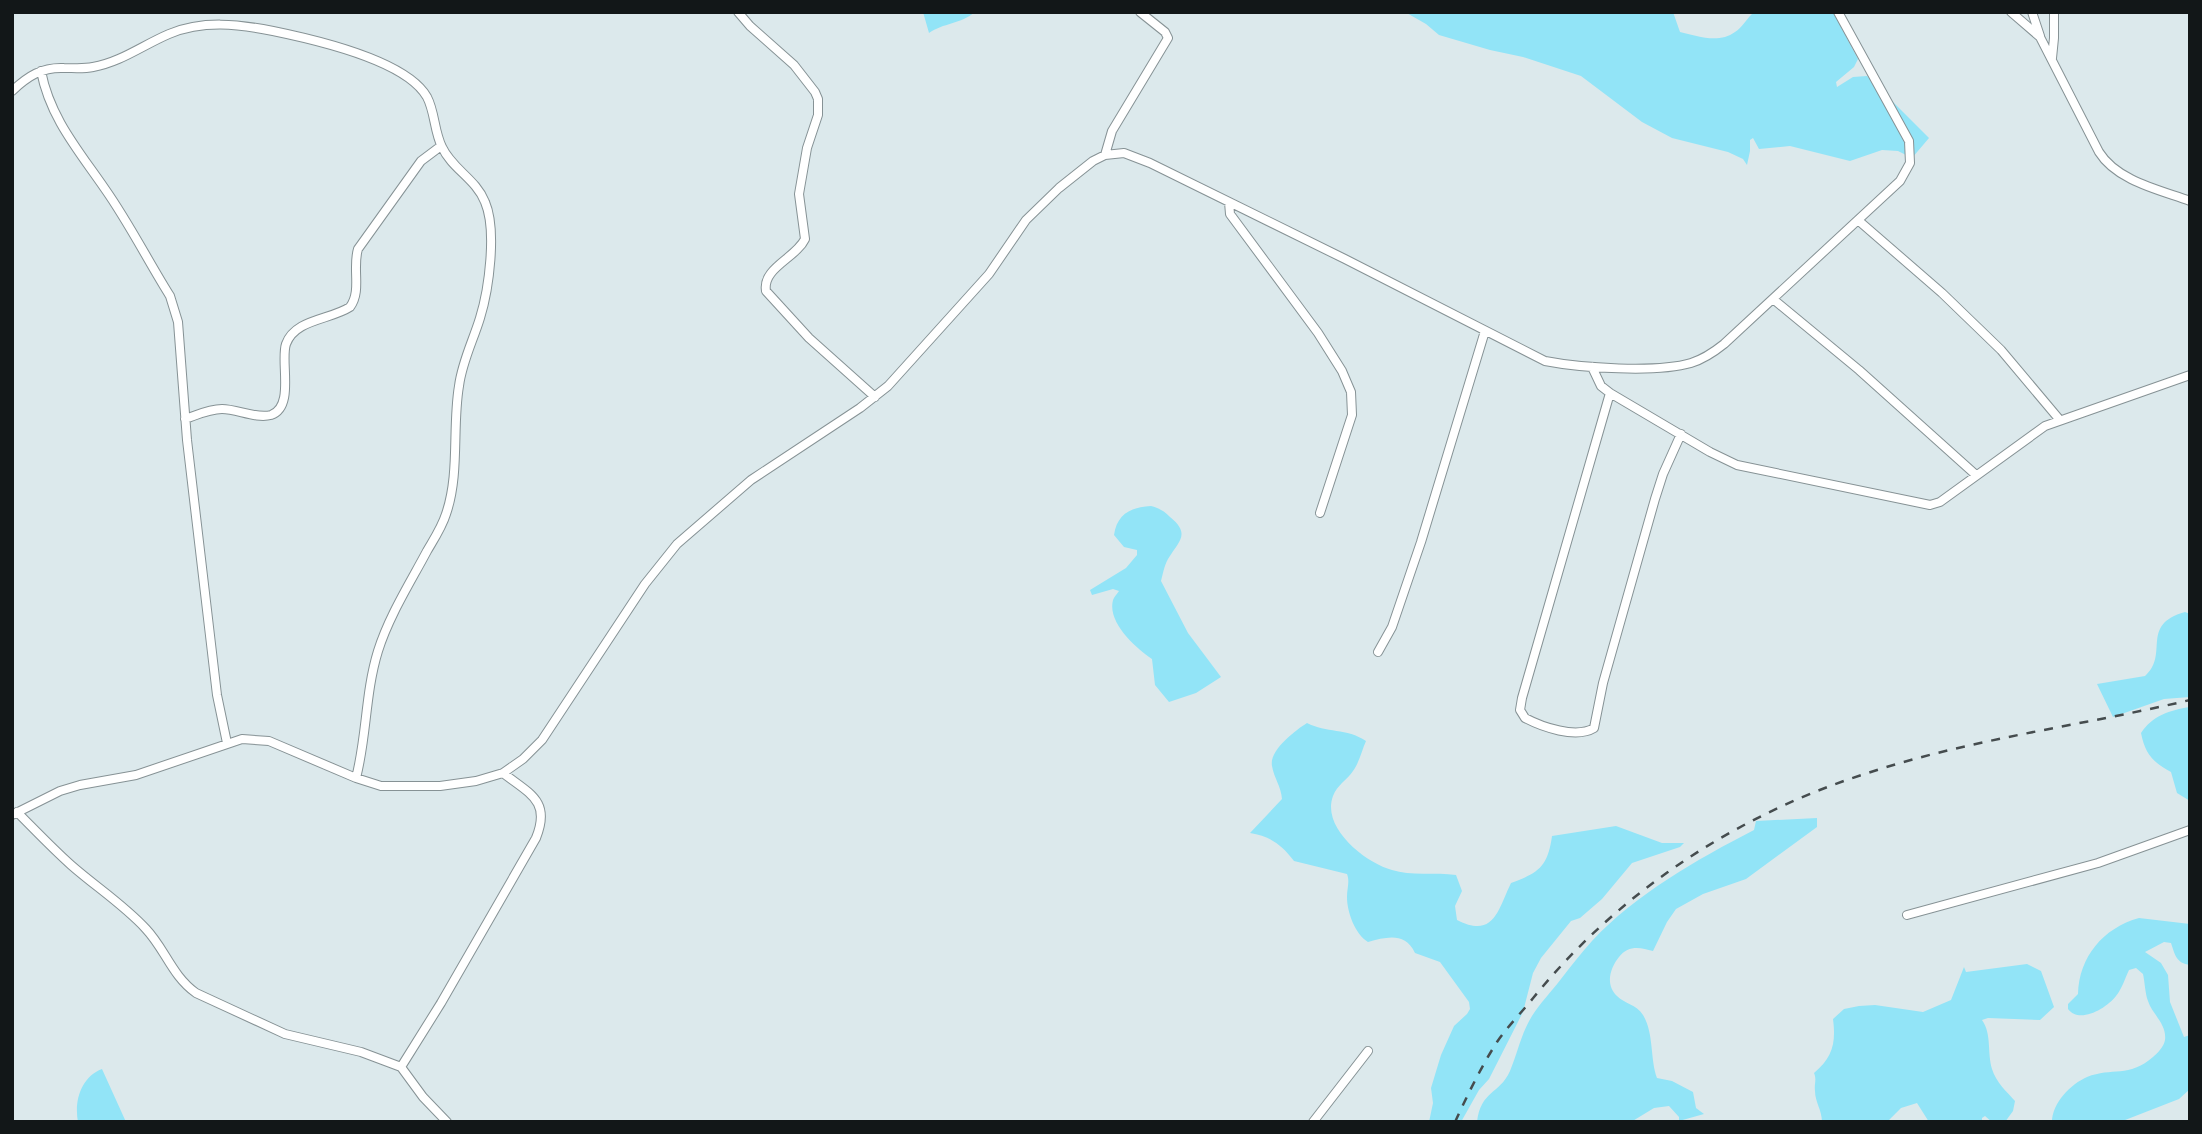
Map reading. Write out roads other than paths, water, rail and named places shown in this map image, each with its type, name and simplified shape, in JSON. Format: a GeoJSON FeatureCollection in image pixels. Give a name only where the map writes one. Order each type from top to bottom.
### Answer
{"type":"FeatureCollection","features":[{"type":"Feature","properties":{"kind":"street"},"geometry":{"type":"LineString","coordinates":[[738,12],[758,34],[794,65],[815,92],[819,107],[807,148],[799,194],[805,239],[797,251],[770,274],[765,284],[766,291],[809,338],[875,397]]}},
{"type":"Feature","properties":{"kind":"street"},"geometry":{"type":"LineString","coordinates":[[1105,155],[1112,131],[1168,38],[1165,32],[1140,12]]}},
{"type":"Feature","properties":{"kind":"street"},"geometry":{"type":"LineString","coordinates":[[447,1122],[401,1067],[361,1052],[285,1034],[195,993],[184,985],[149,932],[136,918],[15,814],[60,791],[136,775],[226,743],[254,738],[269,741],[381,786],[405,788],[476,781],[503,773],[523,759],[542,740],[645,584],[677,544],[751,480],[875,397],[923,349],[989,274],[1026,219],[1059,188],[1093,161],[1105,155],[1124,153],[1228,201],[1545,361],[1592,367],[1666,368],[1699,360],[1724,344],[1859,221],[1900,181],[1910,163],[1911,145],[1838,12]]}},
{"type":"Feature","properties":{"kind":"street"},"geometry":{"type":"LineString","coordinates":[[2011,12],[2040,37]]}},
{"type":"Feature","properties":{"kind":"street"},"geometry":{"type":"LineString","coordinates":[[2032,12],[2040,37],[2099,152],[2109,165],[2124,175],[2190,201]]}},
{"type":"Feature","properties":{"kind":"street"},"geometry":{"type":"LineString","coordinates":[[2052,58],[2054,12]]}},
{"type":"Feature","properties":{"kind":"street"},"geometry":{"type":"LineString","coordinates":[[12,91],[29,76],[41,71],[91,68],[190,27],[216,24],[249,26],[330,45],[371,59],[406,76],[426,95],[441,146],[449,159],[474,183],[486,204],[490,229],[485,299],[459,383],[452,490],[448,510],[394,614],[379,650],[368,692],[362,755],[356,778]]}},
{"type":"Feature","properties":{"kind":"street"},"geometry":{"type":"LineString","coordinates":[[41,71],[47,97],[60,122],[86,165],[105,188],[170,296],[178,322],[185,419],[214,671],[226,743]]}},
{"type":"Feature","properties":{"kind":"street"},"geometry":{"type":"LineString","coordinates":[[185,419],[223,409],[263,415],[278,411],[285,391],[284,353],[292,333],[304,325],[350,307],[355,301],[354,261],[358,249],[421,161],[441,146]]}},
{"type":"Feature","properties":{"kind":"street"},"geometry":{"type":"LineString","coordinates":[[1228,201],[1235,221],[1318,333],[1348,381],[1352,415],[1320,513]]}},
{"type":"Feature","properties":{"kind":"street"},"geometry":{"type":"LineString","coordinates":[[1859,221],[1942,293],[2001,350],[2059,419]]}},
{"type":"Feature","properties":{"kind":"street"},"geometry":{"type":"LineString","coordinates":[[1773,299],[1859,370],[1976,475]]}},
{"type":"Feature","properties":{"kind":"street"},"geometry":{"type":"LineString","coordinates":[[1378,652],[1392,627],[1417,554],[1485,331]]}},
{"type":"Feature","properties":{"kind":"street"},"geometry":{"type":"LineString","coordinates":[[1592,367],[1601,386],[1609,393],[1737,465],[1930,505],[1940,502],[2017,444],[2059,419],[2190,375]]}},
{"type":"Feature","properties":{"kind":"street"},"geometry":{"type":"LineString","coordinates":[[1609,393],[1522,698],[1520,710],[1525,718],[1569,732],[1585,732],[1594,728],[1606,671],[1662,474],[1681,435]]}},
{"type":"Feature","properties":{"kind":"street"},"geometry":{"type":"LineString","coordinates":[[401,1067],[441,1003],[541,827],[542,813],[537,800],[503,773]]}},
{"type":"Feature","properties":{"kind":"street"},"geometry":{"type":"LineString","coordinates":[[1907,915],[2098,863],[2190,830]]}},
{"type":"Feature","properties":{"kind":"street"},"geometry":{"type":"LineString","coordinates":[[1314,1122],[1368,1051]]}},
{"type":"Feature","properties":{"kind":"railway"},"geometry":{"type":"LineString","coordinates":[[1455,1122],[1497,1042],[1568,958],[1645,889],[1731,832],[1777,808],[1874,771],[1952,749],[2190,700]]}}]}
